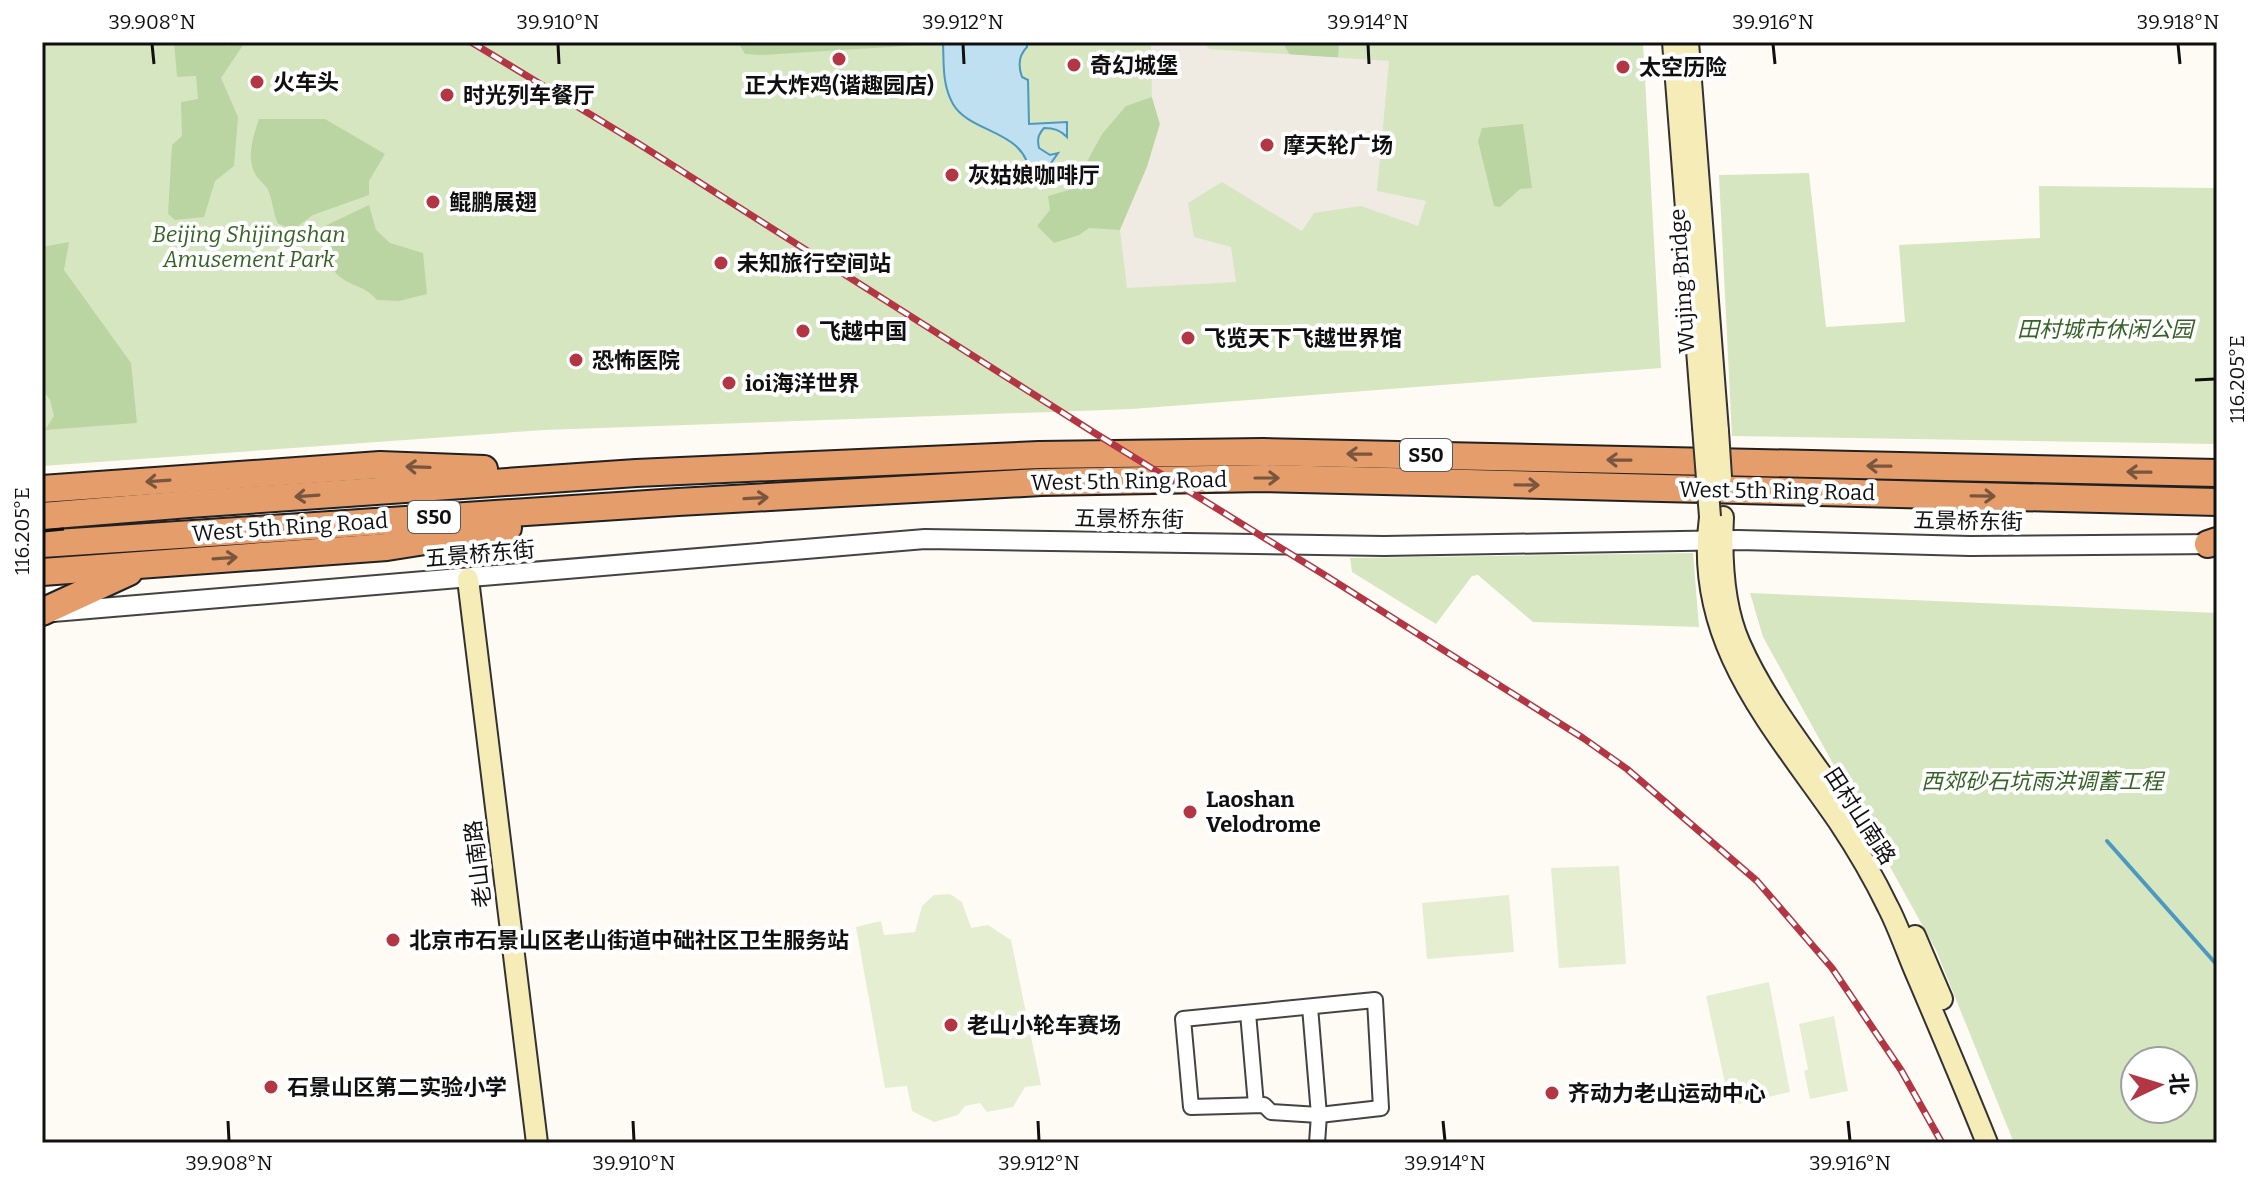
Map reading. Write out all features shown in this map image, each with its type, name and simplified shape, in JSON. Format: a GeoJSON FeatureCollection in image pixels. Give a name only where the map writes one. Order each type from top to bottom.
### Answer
{"type":"FeatureCollection","features":[{"type":"Feature","properties":{"kind":"highway","name":"West 5th Ring Road"},"geometry":{"type":"LineString","coordinates":[[42,516],[636,473],[1039,455],[1263,452],[2217,473]]}},
{"type":"Feature","properties":{"kind":"highway"},"geometry":{"type":"LineString","coordinates":[[42,489],[380,465],[636,473]]}},
{"type":"Feature","properties":{"kind":"highway","name":"West 5th Ring Road"},"geometry":{"type":"LineString","coordinates":[[42,544],[678,502],[1041,482],[1265,478],[2217,502]]}},
{"type":"Feature","properties":{"kind":"highway"},"geometry":{"type":"LineString","coordinates":[[42,572],[387,547],[678,502]]}},
{"type":"Feature","properties":{"kind":"highway"},"geometry":{"type":"LineString","coordinates":[[42,613],[147,564]]}},
{"type":"Feature","properties":{"kind":"main road","name":"Wujing Bridge"},"geometry":{"type":"LineString","coordinates":[[1673,42],[1710,429]]}},
{"type":"Feature","properties":{"kind":"main road","name":"Wujing Bridge"},"geometry":{"type":"LineString","coordinates":[[1688,42],[1716,517]]}},
{"type":"Feature","properties":{"kind":"main road","name":"田村山南路"},"geometry":{"type":"LineString","coordinates":[[1716,517],[1715,609],[1726,646],[1742,681],[1768,723],[1840,823],[1890,909],[1987,1143]]}},
{"type":"Feature","properties":{"kind":"main road","name":"田村山南路"},"geometry":{"type":"LineString","coordinates":[[1714,541],[1739,643],[1761,686],[1846,808],[1899,898],[2001,1143]]}},
{"type":"Feature","properties":{"kind":"main road","name":"老山南路"},"geometry":{"type":"LineString","coordinates":[[468,579],[537,1143]]}},
{"type":"Feature","properties":{"kind":"street","name":"五景桥东街"},"geometry":{"type":"LineString","coordinates":[[42,613],[925,539],[1384,546],[1714,541],[1970,546],[2214,543]]}},
{"type":"Feature","properties":{"kind":"street"},"geometry":{"type":"LineString","coordinates":[[1375,1000],[1381,1108],[1319,1115],[1271,1112],[1264,1105],[1191,1107],[1183,1019],[1310,1007],[1375,1000]]}},
{"type":"Feature","properties":{"kind":"street"},"geometry":{"type":"LineString","coordinates":[[1310,1007],[1319,1115],[1317,1143]]}},
{"type":"Feature","properties":{"kind":"street"},"geometry":{"type":"LineString","coordinates":[[1248,1013],[1256,1105]]}},
{"type":"Feature","properties":{"kind":"green space","name":"Beijing Shijingshan Amusement Park"},"geometry":{"type":"Polygon","coordinates":[[[42,42],[1643,42],[1661,368],[1132,409],[544,430],[42,466],[42,42]]]}},
{"type":"Feature","properties":{"kind":"green space"},"geometry":{"type":"Polygon","coordinates":[[[174,42],[225,42],[226,46],[245,42],[221,78],[238,117],[234,166],[215,181],[204,217],[175,220],[168,214],[172,145],[182,136],[181,102],[198,99],[196,76],[177,77],[174,42]]]}},
{"type":"Feature","properties":{"kind":"green space"},"geometry":{"type":"Polygon","coordinates":[[[738,42],[922,42],[921,45],[760,55],[745,54],[738,42]]]}},
{"type":"Feature","properties":{"kind":"green space"},"geometry":{"type":"Polygon","coordinates":[[[1339,42],[1338,58],[1290,55],[1283,43],[1339,42]]]}},
{"type":"Feature","properties":{"kind":"green space"},"geometry":{"type":"Polygon","coordinates":[[[1152,97],[1160,124],[1147,167],[1120,230],[1089,228],[1079,235],[1054,243],[1037,226],[1050,210],[1048,196],[1072,189],[1102,134],[1126,106],[1152,97]]]}},
{"type":"Feature","properties":{"kind":"green space"},"geometry":{"type":"Polygon","coordinates":[[[259,119],[325,119],[385,154],[369,181],[369,195],[313,215],[294,229],[278,224],[268,190],[251,163],[251,148],[259,119]]]}},
{"type":"Feature","properties":{"kind":"green space"},"geometry":{"type":"Polygon","coordinates":[[[1523,124],[1532,188],[1520,189],[1500,207],[1494,206],[1478,141],[1482,128],[1523,124]]]}},
{"type":"Feature","properties":{"kind":"green space","name":"田村城市休闲公园"},"geometry":{"type":"Polygon","coordinates":[[[1809,173],[1826,327],[1905,322],[1899,245],[2040,238],[2039,186],[2217,188],[2217,444],[1732,436],[1719,175],[1809,173]]]}},
{"type":"Feature","properties":{"kind":"green space"},"geometry":{"type":"Polygon","coordinates":[[[369,205],[376,230],[390,243],[423,253],[427,294],[399,301],[377,300],[367,291],[344,280],[334,270],[312,232],[369,205]]]}},
{"type":"Feature","properties":{"kind":"green space"},"geometry":{"type":"Polygon","coordinates":[[[69,242],[64,270],[131,363],[137,423],[45,430],[54,416],[50,400],[42,389],[42,247],[69,242]]]}},
{"type":"Feature","properties":{"kind":"green space"},"geometry":{"type":"Polygon","coordinates":[[[1693,553],[1699,627],[1533,622],[1478,575],[1472,576],[1436,624],[1352,572],[1350,558],[1693,553]]]}},
{"type":"Feature","properties":{"kind":"green space","name":"西郊砂石坑雨洪调蓄工程"},"geometry":{"type":"Polygon","coordinates":[[[1750,593],[2217,613],[2217,1143],[2014,1143],[1936,950],[1763,637],[1750,593]]]}},
{"type":"Feature","properties":{"kind":"green space"},"geometry":{"type":"Polygon","coordinates":[[[1619,866],[1626,964],[1559,968],[1551,868],[1619,866]]]}},
{"type":"Feature","properties":{"kind":"green space","name":"老山小轮车赛场"},"geometry":{"type":"Polygon","coordinates":[[[950,894],[962,902],[971,928],[988,925],[1011,940],[1041,1085],[1025,1087],[1013,1107],[987,1112],[980,1103],[965,1106],[958,1115],[934,1122],[912,1111],[907,1086],[885,1088],[856,927],[881,921],[884,935],[915,932],[922,906],[934,895],[950,894]]]}},
{"type":"Feature","properties":{"kind":"green space"},"geometry":{"type":"Polygon","coordinates":[[[1509,895],[1514,952],[1427,959],[1422,903],[1509,895]]]}},
{"type":"Feature","properties":{"kind":"green space"},"geometry":{"type":"Polygon","coordinates":[[[1769,982],[1790,1092],[1730,1106],[1706,996],[1769,982]]]}},
{"type":"Feature","properties":{"kind":"green space"},"geometry":{"type":"Polygon","coordinates":[[[1834,1016],[1848,1091],[1810,1099],[1799,1024],[1834,1016]]]}},
{"type":"Feature","properties":{"kind":"shaded area","name":"摩天轮广场"},"geometry":{"type":"Polygon","coordinates":[[[1151,42],[1204,42],[1209,49],[1389,61],[1377,191],[1426,201],[1418,226],[1361,206],[1314,213],[1302,231],[1222,182],[1188,203],[1194,237],[1231,247],[1236,282],[1127,288],[1120,230],[1147,167],[1160,124],[1152,97],[1151,42]]]}},
{"type":"Feature","properties":{"kind":"water"},"geometry":{"type":"Polygon","coordinates":[[[1027,42],[1020,65],[1022,77],[1028,80],[1029,124],[1067,122],[1067,137],[1051,128],[1044,128],[1040,133],[1039,148],[1050,155],[1058,153],[1042,176],[1030,177],[1027,161],[1020,150],[1010,141],[972,122],[953,104],[945,82],[943,43],[1027,42]]]}},
{"type":"Feature","properties":{"kind":"waterway"},"geometry":{"type":"LineString","coordinates":[[2107,841],[2217,965]]}},
{"type":"Feature","properties":{"kind":"railway"},"geometry":{"type":"LineString","coordinates":[[471,42],[639,144],[1323,574],[1627,769],[1757,881],[1832,968],[1901,1070],[1942,1143]]}},
{"type":"Feature","properties":{"kind":"place","name":"正大炸鸡(谐趣园店)"},"geometry":{"type":"Point","coordinates":[839,59]}},
{"type":"Feature","properties":{"kind":"place","name":"奇幻城堡"},"geometry":{"type":"Point","coordinates":[1074,65]}},
{"type":"Feature","properties":{"kind":"place","name":"太空历险"},"geometry":{"type":"Point","coordinates":[1623,67]}},
{"type":"Feature","properties":{"kind":"place","name":"火车头"},"geometry":{"type":"Point","coordinates":[257,82]}},
{"type":"Feature","properties":{"kind":"place","name":"时光列车餐厅"},"geometry":{"type":"Point","coordinates":[447,95]}},
{"type":"Feature","properties":{"kind":"place","name":"摩天轮广场"},"geometry":{"type":"Point","coordinates":[1267,145]}},
{"type":"Feature","properties":{"kind":"place","name":"灰姑娘咖啡厅"},"geometry":{"type":"Point","coordinates":[952,175]}},
{"type":"Feature","properties":{"kind":"place","name":"鲲鹏展翅"},"geometry":{"type":"Point","coordinates":[433,202]}},
{"type":"Feature","properties":{"kind":"place","name":"未知旅行空间站"},"geometry":{"type":"Point","coordinates":[721,263]}},
{"type":"Feature","properties":{"kind":"place","name":"飞越中国"},"geometry":{"type":"Point","coordinates":[803,331]}},
{"type":"Feature","properties":{"kind":"place","name":"飞览天下飞越世界馆"},"geometry":{"type":"Point","coordinates":[1188,338]}},
{"type":"Feature","properties":{"kind":"place","name":"恐怖医院"},"geometry":{"type":"Point","coordinates":[576,360]}},
{"type":"Feature","properties":{"kind":"place","name":"ioi海洋世界"},"geometry":{"type":"Point","coordinates":[729,383]}},
{"type":"Feature","properties":{"kind":"place","name":"Laoshan Velodrome"},"geometry":{"type":"Point","coordinates":[1190,812]}},
{"type":"Feature","properties":{"kind":"place","name":"北京市石景山区老山街道中础社区卫生服务站"},"geometry":{"type":"Point","coordinates":[393,940]}},
{"type":"Feature","properties":{"kind":"place","name":"老山小轮车赛场"},"geometry":{"type":"Point","coordinates":[951,1025]}},
{"type":"Feature","properties":{"kind":"place","name":"石景山区第二实验小学"},"geometry":{"type":"Point","coordinates":[271,1087]}},
{"type":"Feature","properties":{"kind":"place","name":"齐动力老山运动中心"},"geometry":{"type":"Point","coordinates":[1552,1093]}}]}
